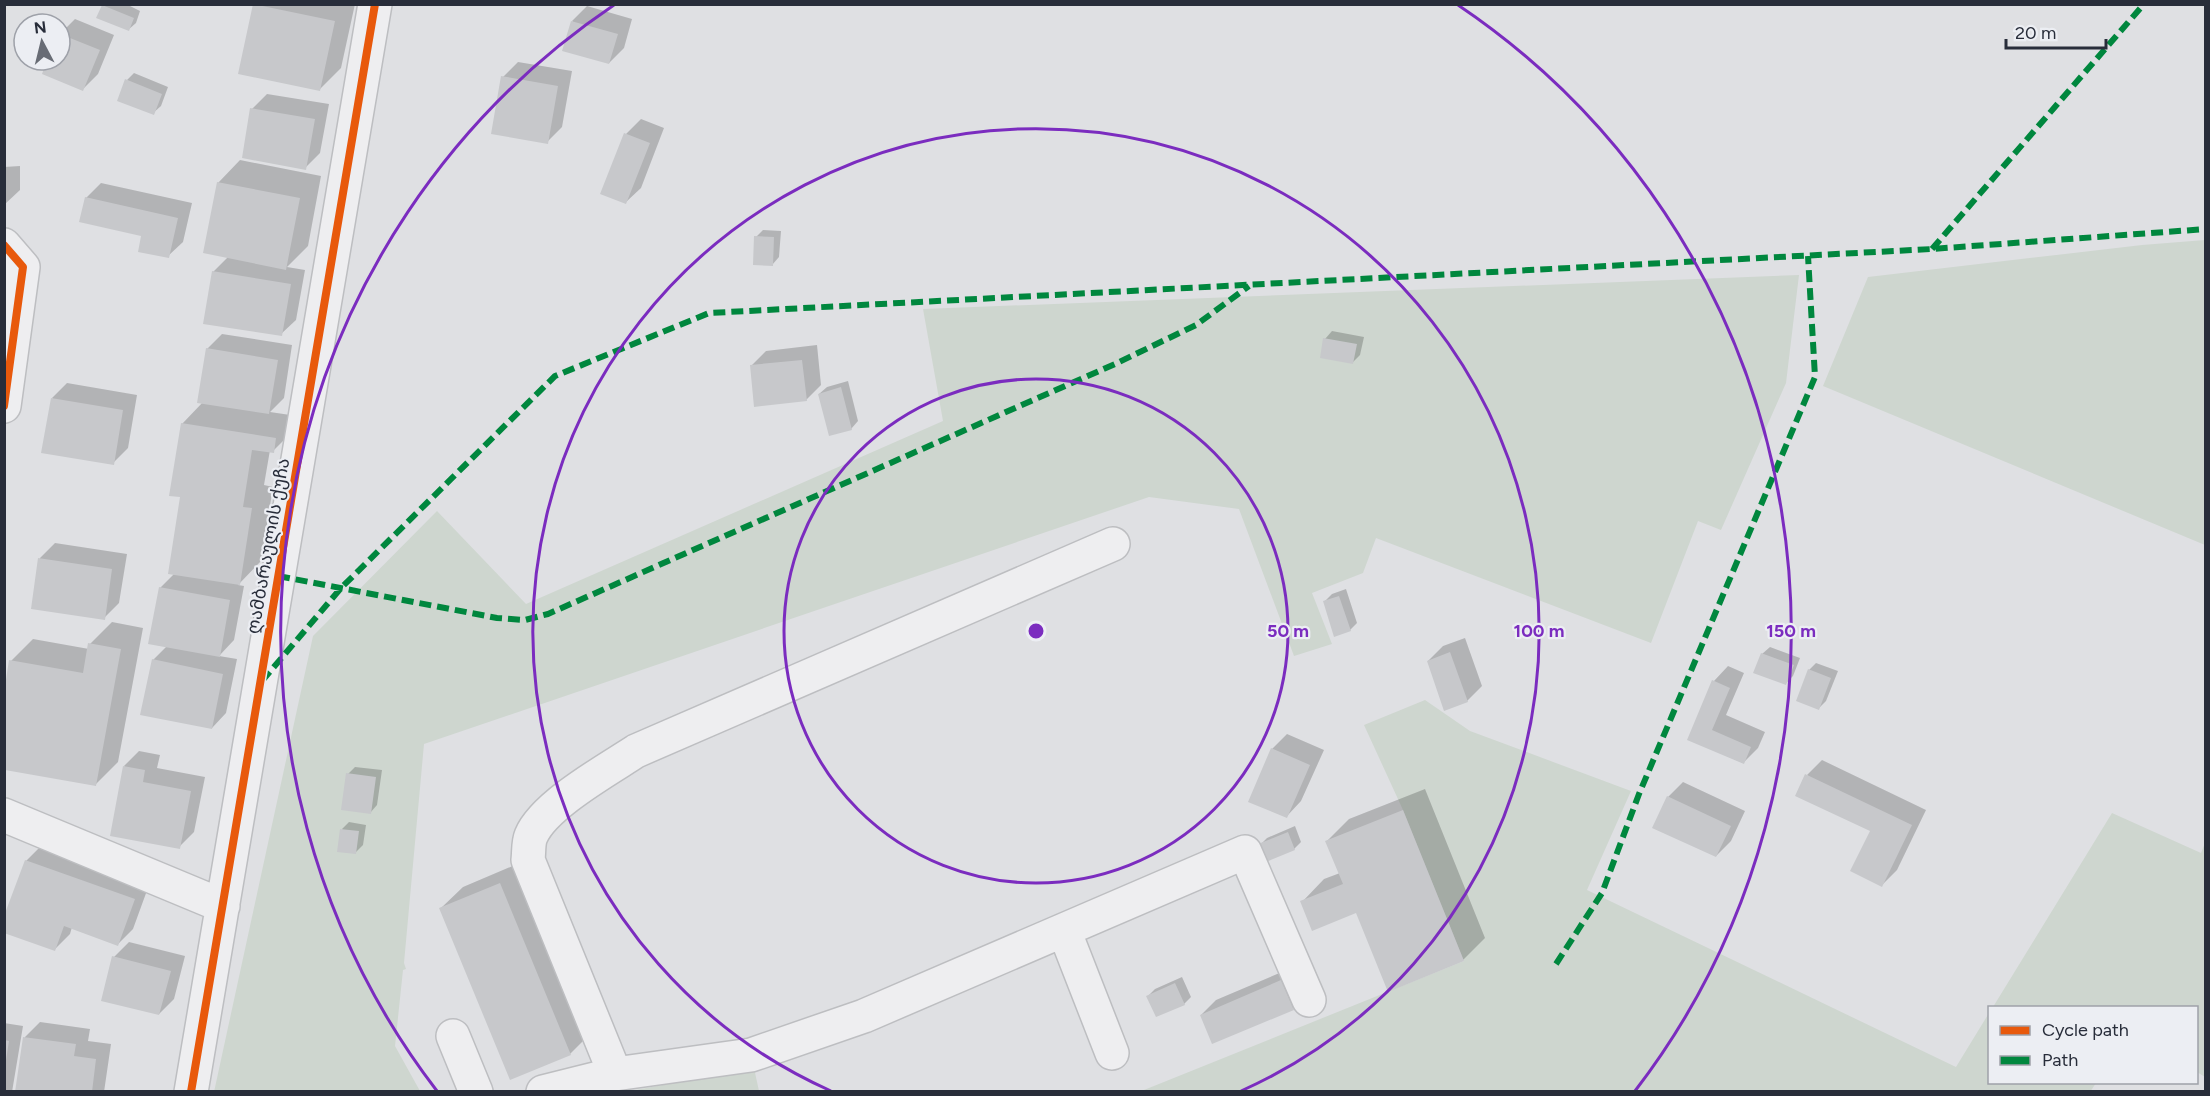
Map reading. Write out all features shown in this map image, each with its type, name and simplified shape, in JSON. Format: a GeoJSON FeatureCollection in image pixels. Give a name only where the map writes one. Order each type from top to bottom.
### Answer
{"type":"FeatureCollection","features":[{"type":"Feature","properties":{"kind":"street","name":"ღამბარაულის ქუჩა"},"geometry":{"type":"LineString","coordinates":[[191,1092],[375,4]]}},
{"type":"Feature","properties":{"kind":"street"},"geometry":{"type":"LineString","coordinates":[[4,245],[23,267],[4,406]]}},
{"type":"Feature","properties":{"kind":"street"},"geometry":{"type":"LineString","coordinates":[[615,1074],[528,860],[531,837],[544,817],[580,787],[636,751],[1113,544]]}},
{"type":"Feature","properties":{"kind":"street"},"geometry":{"type":"LineString","coordinates":[[4,815],[223,906]]}},
{"type":"Feature","properties":{"kind":"street"},"geometry":{"type":"LineString","coordinates":[[543,1092],[615,1074],[751,1055],[864,1016],[1245,852],[1309,1000]]}},
{"type":"Feature","properties":{"kind":"street"},"geometry":{"type":"LineString","coordinates":[[1064,930],[1112,1053]]}},
{"type":"Feature","properties":{"kind":"street"},"geometry":{"type":"LineString","coordinates":[[453,1036],[476,1092]]}},
{"type":"Feature","properties":{"kind":"shaded area"},"geometry":{"type":"Polygon","coordinates":[[[2205,240],[2205,545],[1823,386],[1868,277],[2142,245],[2205,240]]]}},
{"type":"Feature","properties":{"kind":"shaded area"},"geometry":{"type":"Polygon","coordinates":[[[1799,275],[1786,383],[1721,530],[1698,521],[1651,643],[1376,538],[1363,573],[1312,593],[1332,644],[1294,656],[1239,509],[1149,497],[424,744],[404,963],[406,969],[403,970],[395,1046],[420,1091],[214,1092],[313,636],[437,511],[526,604],[943,421],[923,309],[1799,275]]]}},
{"type":"Feature","properties":{"kind":"shaded area"},"geometry":{"type":"Polygon","coordinates":[[[1425,700],[1470,731],[1631,791],[1587,890],[1956,1067],[1988,1015],[1988,1084],[2095,1084],[2090,1092],[1139,1092],[1464,961],[1403,810],[1364,725],[1425,700]]]}},
{"type":"Feature","properties":{"kind":"shaded area"},"geometry":{"type":"Polygon","coordinates":[[[2112,813],[2201,853],[2205,843],[2205,1077],[2198,1073],[2198,1006],[1994,1006],[2112,813]]]}},
{"type":"Feature","properties":{"kind":"shaded area"},"geometry":{"type":"Polygon","coordinates":[[[754,1068],[759,1091],[625,1092],[754,1068]]]}},
{"type":"Feature","properties":{"kind":"building"},"geometry":{"type":"Polygon","coordinates":[[[253,4],[335,21],[320,91],[238,74],[253,4]]]}},
{"type":"Feature","properties":{"kind":"building"},"geometry":{"type":"Polygon","coordinates":[[[102,5],[134,18],[129,31],[96,18],[102,5]]]}},
{"type":"Feature","properties":{"kind":"building"},"geometry":{"type":"Polygon","coordinates":[[[571,21],[618,34],[609,64],[562,51],[571,21]]]}},
{"type":"Feature","properties":{"kind":"building"},"geometry":{"type":"Polygon","coordinates":[[[72,39],[100,50],[83,91],[42,74],[43,72],[72,72],[72,39]]]}},
{"type":"Feature","properties":{"kind":"building"},"geometry":{"type":"Polygon","coordinates":[[[501,76],[558,86],[548,144],[491,134],[501,76]]]}},
{"type":"Feature","properties":{"kind":"building"},"geometry":{"type":"Polygon","coordinates":[[[125,79],[162,94],[154,115],[117,101],[125,79]]]}},
{"type":"Feature","properties":{"kind":"building"},"geometry":{"type":"Polygon","coordinates":[[[250,108],[315,119],[306,170],[242,158],[250,108]]]}},
{"type":"Feature","properties":{"kind":"building"},"geometry":{"type":"Polygon","coordinates":[[[624,133],[650,143],[626,204],[600,194],[624,133]]]}},
{"type":"Feature","properties":{"kind":"building"},"geometry":{"type":"Polygon","coordinates":[[[217,182],[300,198],[286,270],[203,253],[217,182]]]}},
{"type":"Feature","properties":{"kind":"building"},"geometry":{"type":"Polygon","coordinates":[[[85,197],[178,218],[169,258],[138,252],[141,236],[79,222],[85,197]]]}},
{"type":"Feature","properties":{"kind":"building"},"geometry":{"type":"Polygon","coordinates":[[[754,236],[774,237],[773,266],[753,265],[754,236]]]}},
{"type":"Feature","properties":{"kind":"building"},"geometry":{"type":"Polygon","coordinates":[[[212,271],[291,284],[282,336],[203,324],[212,271]]]}},
{"type":"Feature","properties":{"kind":"building"},"geometry":{"type":"Polygon","coordinates":[[[1323,338],[1357,344],[1353,364],[1320,358],[1323,338]]]}},
{"type":"Feature","properties":{"kind":"building"},"geometry":{"type":"Polygon","coordinates":[[[206,348],[278,360],[269,414],[197,403],[206,348]]]}},
{"type":"Feature","properties":{"kind":"building"},"geometry":{"type":"Polygon","coordinates":[[[802,360],[807,401],[754,407],[750,365],[802,360]]]}},
{"type":"Feature","properties":{"kind":"building"},"geometry":{"type":"Polygon","coordinates":[[[841,387],[852,430],[829,436],[818,394],[841,387]]]}},
{"type":"Feature","properties":{"kind":"building"},"geometry":{"type":"Polygon","coordinates":[[[51,398],[123,410],[114,465],[41,453],[51,398]]]}},
{"type":"Feature","properties":{"kind":"building"},"geometry":{"type":"Polygon","coordinates":[[[181,423],[276,438],[274,453],[252,450],[243,507],[252,508],[240,585],[168,574],[180,497],[169,496],[181,423]]]}},
{"type":"Feature","properties":{"kind":"building"},"geometry":{"type":"Polygon","coordinates":[[[38,558],[112,569],[105,620],[31,609],[38,558]]]}},
{"type":"Feature","properties":{"kind":"building"},"geometry":{"type":"Polygon","coordinates":[[[159,587],[230,600],[220,657],[148,644],[159,587]]]}},
{"type":"Feature","properties":{"kind":"building"},"geometry":{"type":"Polygon","coordinates":[[[1339,596],[1351,631],[1334,637],[1323,601],[1339,596]]]}},
{"type":"Feature","properties":{"kind":"building"},"geometry":{"type":"Polygon","coordinates":[[[88,643],[121,649],[96,786],[5,770],[5,686],[9,660],[83,673],[88,643]]]}},
{"type":"Feature","properties":{"kind":"building"},"geometry":{"type":"Polygon","coordinates":[[[1450,652],[1468,702],[1444,711],[1427,661],[1450,652]]]}},
{"type":"Feature","properties":{"kind":"building"},"geometry":{"type":"Polygon","coordinates":[[[1761,653],[1794,665],[1786,685],[1753,673],[1761,653]]]}},
{"type":"Feature","properties":{"kind":"building"},"geometry":{"type":"Polygon","coordinates":[[[152,659],[223,674],[212,729],[140,715],[152,659]]]}},
{"type":"Feature","properties":{"kind":"building"},"geometry":{"type":"Polygon","coordinates":[[[1808,669],[1831,678],[1819,710],[1796,701],[1808,669]]]}},
{"type":"Feature","properties":{"kind":"building"},"geometry":{"type":"Polygon","coordinates":[[[1712,680],[1730,688],[1712,730],[1751,747],[1744,764],[1687,740],[1712,680]]]}},
{"type":"Feature","properties":{"kind":"building"},"geometry":{"type":"Polygon","coordinates":[[[1271,748],[1310,765],[1287,818],[1248,802],[1271,748]]]}},
{"type":"Feature","properties":{"kind":"building"},"geometry":{"type":"Polygon","coordinates":[[[123,766],[145,770],[143,782],[191,791],[180,849],[110,836],[123,766]]]}},
{"type":"Feature","properties":{"kind":"building"},"geometry":{"type":"Polygon","coordinates":[[[346,773],[376,777],[371,814],[341,810],[346,773]]]}},
{"type":"Feature","properties":{"kind":"building"},"geometry":{"type":"Polygon","coordinates":[[[1805,774],[1912,825],[1882,887],[1850,871],[1870,831],[1795,796],[1805,774]]]}},
{"type":"Feature","properties":{"kind":"building"},"geometry":{"type":"Polygon","coordinates":[[[1667,796],[1731,826],[1716,857],[1652,828],[1667,796]]]}},
{"type":"Feature","properties":{"kind":"building"},"geometry":{"type":"Polygon","coordinates":[[[1403,810],[1464,961],[1388,992],[1356,913],[1312,931],[1300,901],[1343,884],[1325,841],[1403,810]]]}},
{"type":"Feature","properties":{"kind":"building"},"geometry":{"type":"Polygon","coordinates":[[[340,829],[359,831],[356,854],[337,852],[340,829]]]}},
{"type":"Feature","properties":{"kind":"building"},"geometry":{"type":"Polygon","coordinates":[[[1288,832],[1295,850],[1266,862],[1258,844],[1288,832]]]}},
{"type":"Feature","properties":{"kind":"building"},"geometry":{"type":"Polygon","coordinates":[[[25,860],[135,899],[118,946],[64,926],[55,951],[4,933],[4,916],[25,860]]]}},
{"type":"Feature","properties":{"kind":"building"},"geometry":{"type":"Polygon","coordinates":[[[500,883],[571,1055],[510,1080],[439,908],[500,883]]]}},
{"type":"Feature","properties":{"kind":"building"},"geometry":{"type":"Polygon","coordinates":[[[112,956],[171,971],[159,1015],[101,1001],[112,956]]]}},
{"type":"Feature","properties":{"kind":"building"},"geometry":{"type":"Polygon","coordinates":[[[1281,980],[1294,1010],[1212,1044],[1200,1015],[1281,980]]]}},
{"type":"Feature","properties":{"kind":"building"},"geometry":{"type":"Polygon","coordinates":[[[1175,983],[1185,1005],[1156,1017],[1146,996],[1175,983]]]}},
{"type":"Feature","properties":{"kind":"building"},"geometry":{"type":"Polygon","coordinates":[[[23,1037],[76,1044],[74,1056],[96,1059],[92,1092],[15,1092],[23,1037]]]}},
{"type":"Feature","properties":{"kind":"building"},"geometry":{"type":"Polygon","coordinates":[[[4,1040],[9,1041],[6,1060],[4,1060],[4,1040]]]}},
{"type":"Feature","properties":{"kind":"marked path"},"geometry":{"type":"LineString","coordinates":[[1932,249],[2144,4]]}},
{"type":"Feature","properties":{"kind":"marked path"},"geometry":{"type":"LineString","coordinates":[[262,681],[341,588],[555,376],[709,313],[1932,249],[2206,229]]}},
{"type":"Feature","properties":{"kind":"marked path"},"geometry":{"type":"LineString","coordinates":[[1556,964],[1602,893],[1639,794],[1815,377],[1808,256]]}},
{"type":"Feature","properties":{"kind":"marked path"},"geometry":{"type":"LineString","coordinates":[[278,576],[497,618],[525,620],[548,614],[1115,364],[1196,325],[1249,286]]}},
{"type":"Feature","properties":{"kind":"cycle path"},"geometry":{"type":"LineString","coordinates":[[191,1092],[375,4]]}},
{"type":"Feature","properties":{"kind":"cycle path"},"geometry":{"type":"LineString","coordinates":[[4,245],[23,267],[4,406]]}}]}
